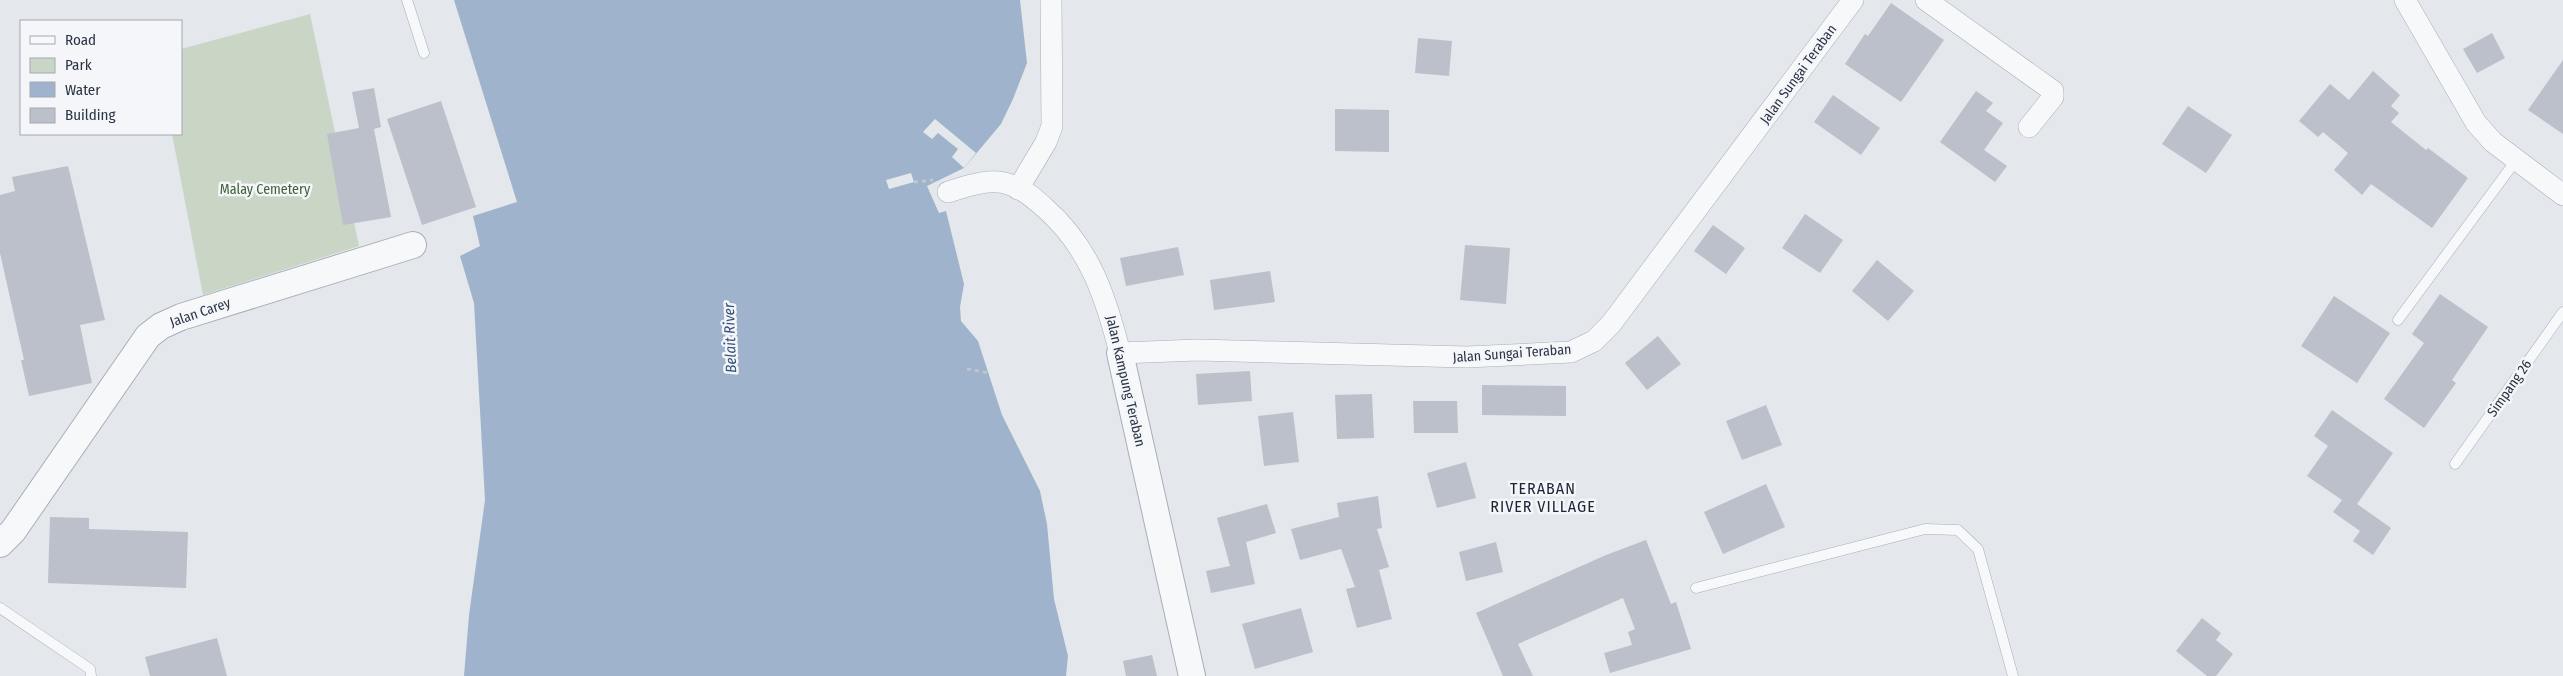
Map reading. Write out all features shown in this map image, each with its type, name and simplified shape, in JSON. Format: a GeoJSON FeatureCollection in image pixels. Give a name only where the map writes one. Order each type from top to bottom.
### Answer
{"type":"FeatureCollection","features":[{"type":"Feature","properties":{"kind":"street"},"geometry":{"type":"LineString","coordinates":[[1018,189],[1046,142],[1052,126],[1051,0]]}},
{"type":"Feature","properties":{"kind":"street","name":"Jalan Sungai Teraban"},"geometry":{"type":"LineString","coordinates":[[1120,353],[1198,350],[1467,357],[1571,352],[1594,342],[1611,324],[1651,272],[1852,0]]}},
{"type":"Feature","properties":{"kind":"street"},"geometry":{"type":"LineString","coordinates":[[1926,0],[2053,91],[2053,97],[2029,128]]}},
{"type":"Feature","properties":{"kind":"street"},"geometry":{"type":"LineString","coordinates":[[2405,0],[2476,123],[2493,142],[2563,195]]}},
{"type":"Feature","properties":{"kind":"street","name":"Jalan Kampung Teraban"},"geometry":{"type":"LineString","coordinates":[[944,185],[988,182],[1012,185],[1037,201],[1063,224],[1085,253],[1109,307],[1192,676]]}},
{"type":"Feature","properties":{"kind":"street","name":"Jalan Carey"},"geometry":{"type":"LineString","coordinates":[[0,544],[13,531],[148,336],[156,330],[181,317],[413,245]]}},
{"type":"Feature","properties":{"kind":"lane"},"geometry":{"type":"LineString","coordinates":[[407,0],[424,53]]}},
{"type":"Feature","properties":{"kind":"lane"},"geometry":{"type":"LineString","coordinates":[[2398,320],[2517,159]]}},
{"type":"Feature","properties":{"kind":"lane","name":"Simpang 26"},"geometry":{"type":"LineString","coordinates":[[2455,464],[2563,312]]}},
{"type":"Feature","properties":{"kind":"lane"},"geometry":{"type":"LineString","coordinates":[[1696,588],[1924,530],[1958,530],[1978,549],[2013,676]]}},
{"type":"Feature","properties":{"kind":"lane"},"geometry":{"type":"LineString","coordinates":[[0,608],[90,669],[91,676]]}},
{"type":"Feature","properties":{"kind":"path"},"geometry":{"type":"LineString","coordinates":[[914,182],[944,185]]}},
{"type":"Feature","properties":{"kind":"path"},"geometry":{"type":"LineString","coordinates":[[967,369],[989,373]]}},
{"type":"Feature","properties":{"kind":"green space","name":"Malay Cemetery"},"geometry":{"type":"Polygon","coordinates":[[[310,14],[359,246],[203,295],[172,135],[182,135],[182,49],[310,14]]]}},
{"type":"Feature","properties":{"kind":"water","name":"Belait River"},"geometry":{"type":"Polygon","coordinates":[[[454,0],[1020,0],[1027,63],[1001,124],[964,168],[927,186],[939,213],[946,211],[964,284],[960,307],[961,321],[978,341],[1002,415],[1040,491],[1047,524],[1054,599],[1068,656],[1066,676],[464,676],[469,615],[485,500],[474,303],[460,256],[480,246],[473,216],[517,202],[454,0]]]}},
{"type":"Feature","properties":{"kind":"pier"},"geometry":{"type":"Polygon","coordinates":[[[935,119],[976,153],[964,168],[952,157],[958,149],[938,133],[932,139],[923,132],[935,119]]]}},
{"type":"Feature","properties":{"kind":"pier"},"geometry":{"type":"Polygon","coordinates":[[[911,173],[914,182],[889,189],[886,180],[911,173]]]}},
{"type":"Feature","properties":{"kind":"building"},"geometry":{"type":"Polygon","coordinates":[[[1891,3],[1944,40],[1901,102],[1845,64],[1865,34],[1868,36],[1891,3]]]}},
{"type":"Feature","properties":{"kind":"building"},"geometry":{"type":"Polygon","coordinates":[[[2492,33],[2505,58],[2477,73],[2463,49],[2492,33]]]}},
{"type":"Feature","properties":{"kind":"building"},"geometry":{"type":"Polygon","coordinates":[[[1418,38],[1452,41],[1449,76],[1415,73],[1418,38]]]}},
{"type":"Feature","properties":{"kind":"building"},"geometry":{"type":"Polygon","coordinates":[[[2563,60],[2563,134],[2528,110],[2563,60]]]}},
{"type":"Feature","properties":{"kind":"building"},"geometry":{"type":"Polygon","coordinates":[[[2373,71],[2400,95],[2391,106],[2399,113],[2391,122],[2426,150],[2428,148],[2468,178],[2432,228],[2371,184],[2362,195],[2334,170],[2348,153],[2323,132],[2318,137],[2299,121],[2330,84],[2349,100],[2373,71]]]}},
{"type":"Feature","properties":{"kind":"building"},"geometry":{"type":"Polygon","coordinates":[[[374,88],[381,127],[374,129],[391,217],[343,225],[327,134],[359,128],[352,92],[374,88]]]}},
{"type":"Feature","properties":{"kind":"building"},"geometry":{"type":"Polygon","coordinates":[[[1976,91],[1993,103],[1986,111],[2003,123],[1984,150],[2007,166],[1995,182],[1940,142],[1976,91]]]}},
{"type":"Feature","properties":{"kind":"building"},"geometry":{"type":"Polygon","coordinates":[[[1833,95],[1880,128],[1861,155],[1814,122],[1833,95]]]}},
{"type":"Feature","properties":{"kind":"building"},"geometry":{"type":"Polygon","coordinates":[[[441,101],[476,207],[422,225],[387,119],[441,101]]]}},
{"type":"Feature","properties":{"kind":"building"},"geometry":{"type":"Polygon","coordinates":[[[2188,106],[2232,135],[2206,173],[2162,144],[2188,106]]]}},
{"type":"Feature","properties":{"kind":"building"},"geometry":{"type":"Polygon","coordinates":[[[1335,109],[1389,110],[1389,152],[1335,151],[1335,109]]]}},
{"type":"Feature","properties":{"kind":"building"},"geometry":{"type":"Polygon","coordinates":[[[68,166],[105,320],[80,325],[92,383],[29,396],[21,360],[24,360],[0,253],[0,195],[15,191],[12,177],[68,166]]]}},
{"type":"Feature","properties":{"kind":"building"},"geometry":{"type":"Polygon","coordinates":[[[1805,214],[1843,240],[1820,273],[1782,248],[1805,214]]]}},
{"type":"Feature","properties":{"kind":"building"},"geometry":{"type":"Polygon","coordinates":[[[1713,225],[1745,248],[1726,274],[1694,251],[1713,225]]]}},
{"type":"Feature","properties":{"kind":"building"},"geometry":{"type":"Polygon","coordinates":[[[1465,245],[1510,248],[1506,304],[1460,300],[1465,245]]]}},
{"type":"Feature","properties":{"kind":"building"},"geometry":{"type":"Polygon","coordinates":[[[1178,247],[1184,275],[1126,286],[1120,258],[1178,247]]]}},
{"type":"Feature","properties":{"kind":"building"},"geometry":{"type":"Polygon","coordinates":[[[1877,260],[1914,291],[1888,321],[1852,291],[1877,260]]]}},
{"type":"Feature","properties":{"kind":"building"},"geometry":{"type":"Polygon","coordinates":[[[1270,271],[1275,302],[1214,310],[1210,280],[1270,271]]]}},
{"type":"Feature","properties":{"kind":"building"},"geometry":{"type":"Polygon","coordinates":[[[2440,294],[2488,327],[2452,380],[2456,383],[2424,428],[2384,399],[2424,343],[2412,334],[2440,294]]]}},
{"type":"Feature","properties":{"kind":"building"},"geometry":{"type":"Polygon","coordinates":[[[2334,296],[2390,333],[2357,383],[2301,346],[2334,296]]]}},
{"type":"Feature","properties":{"kind":"building"},"geometry":{"type":"Polygon","coordinates":[[[1658,336],[1681,364],[1647,390],[1625,363],[1658,336]]]}},
{"type":"Feature","properties":{"kind":"building"},"geometry":{"type":"Polygon","coordinates":[[[1250,371],[1252,401],[1198,405],[1196,374],[1250,371]]]}},
{"type":"Feature","properties":{"kind":"building"},"geometry":{"type":"Polygon","coordinates":[[[1482,385],[1566,386],[1566,416],[1482,415],[1482,385]]]}},
{"type":"Feature","properties":{"kind":"building"},"geometry":{"type":"Polygon","coordinates":[[[1372,394],[1374,438],[1337,439],[1335,395],[1372,394]]]}},
{"type":"Feature","properties":{"kind":"building"},"geometry":{"type":"Polygon","coordinates":[[[1413,401],[1457,401],[1458,433],[1414,433],[1413,401]]]}},
{"type":"Feature","properties":{"kind":"building"},"geometry":{"type":"Polygon","coordinates":[[[1766,405],[1782,445],[1742,460],[1726,421],[1766,405]]]}},
{"type":"Feature","properties":{"kind":"building"},"geometry":{"type":"Polygon","coordinates":[[[2332,410],[2393,453],[2357,504],[2391,528],[2373,555],[2353,541],[2360,531],[2333,512],[2342,500],[2307,476],[2328,446],[2314,436],[2332,410]]]}},
{"type":"Feature","properties":{"kind":"building"},"geometry":{"type":"Polygon","coordinates":[[[1293,412],[1299,462],[1264,466],[1258,416],[1293,412]]]}},
{"type":"Feature","properties":{"kind":"building"},"geometry":{"type":"Polygon","coordinates":[[[1466,462],[1476,498],[1437,508],[1427,473],[1466,462]]]}},
{"type":"Feature","properties":{"kind":"building"},"geometry":{"type":"Polygon","coordinates":[[[1766,484],[1785,527],[1723,554],[1704,512],[1766,484]]]}},
{"type":"Feature","properties":{"kind":"building"},"geometry":{"type":"Polygon","coordinates":[[[1378,496],[1382,528],[1377,529],[1389,567],[1379,570],[1392,619],[1357,628],[1346,589],[1355,587],[1341,549],[1300,560],[1291,529],[1339,517],[1337,503],[1378,496]]]}},
{"type":"Feature","properties":{"kind":"building"},"geometry":{"type":"Polygon","coordinates":[[[1267,504],[1276,533],[1246,542],[1255,584],[1211,593],[1206,571],[1230,566],[1217,518],[1267,504]]]}},
{"type":"Feature","properties":{"kind":"building"},"geometry":{"type":"Polygon","coordinates":[[[50,517],[89,518],[89,529],[188,532],[186,588],[48,583],[50,517]]]}},
{"type":"Feature","properties":{"kind":"building"},"geometry":{"type":"Polygon","coordinates":[[[1646,540],[1671,604],[1676,602],[1691,649],[1610,673],[1604,653],[1632,645],[1628,632],[1635,629],[1623,598],[1518,644],[1533,676],[1503,676],[1476,613],[1606,555],[1646,540]]]}},
{"type":"Feature","properties":{"kind":"building"},"geometry":{"type":"Polygon","coordinates":[[[1496,542],[1503,572],[1466,581],[1459,552],[1496,542]]]}},
{"type":"Feature","properties":{"kind":"building"},"geometry":{"type":"Polygon","coordinates":[[[1301,608],[1313,652],[1255,669],[1242,624],[1301,608]]]}},
{"type":"Feature","properties":{"kind":"building"},"geometry":{"type":"Polygon","coordinates":[[[2202,618],[2221,633],[2216,640],[2233,654],[2216,676],[2207,676],[2176,651],[2202,618]]]}},
{"type":"Feature","properties":{"kind":"building"},"geometry":{"type":"Polygon","coordinates":[[[217,638],[227,676],[150,676],[145,657],[217,638]]]}},
{"type":"Feature","properties":{"kind":"building"},"geometry":{"type":"Polygon","coordinates":[[[1152,655],[1157,676],[1126,676],[1123,661],[1152,655]]]}},
{"type":"Feature","properties":{"kind":"district","name":"TERABAN RIVER VILLAGE"},"geometry":{"type":"Point","coordinates":[1543,497]}}]}
